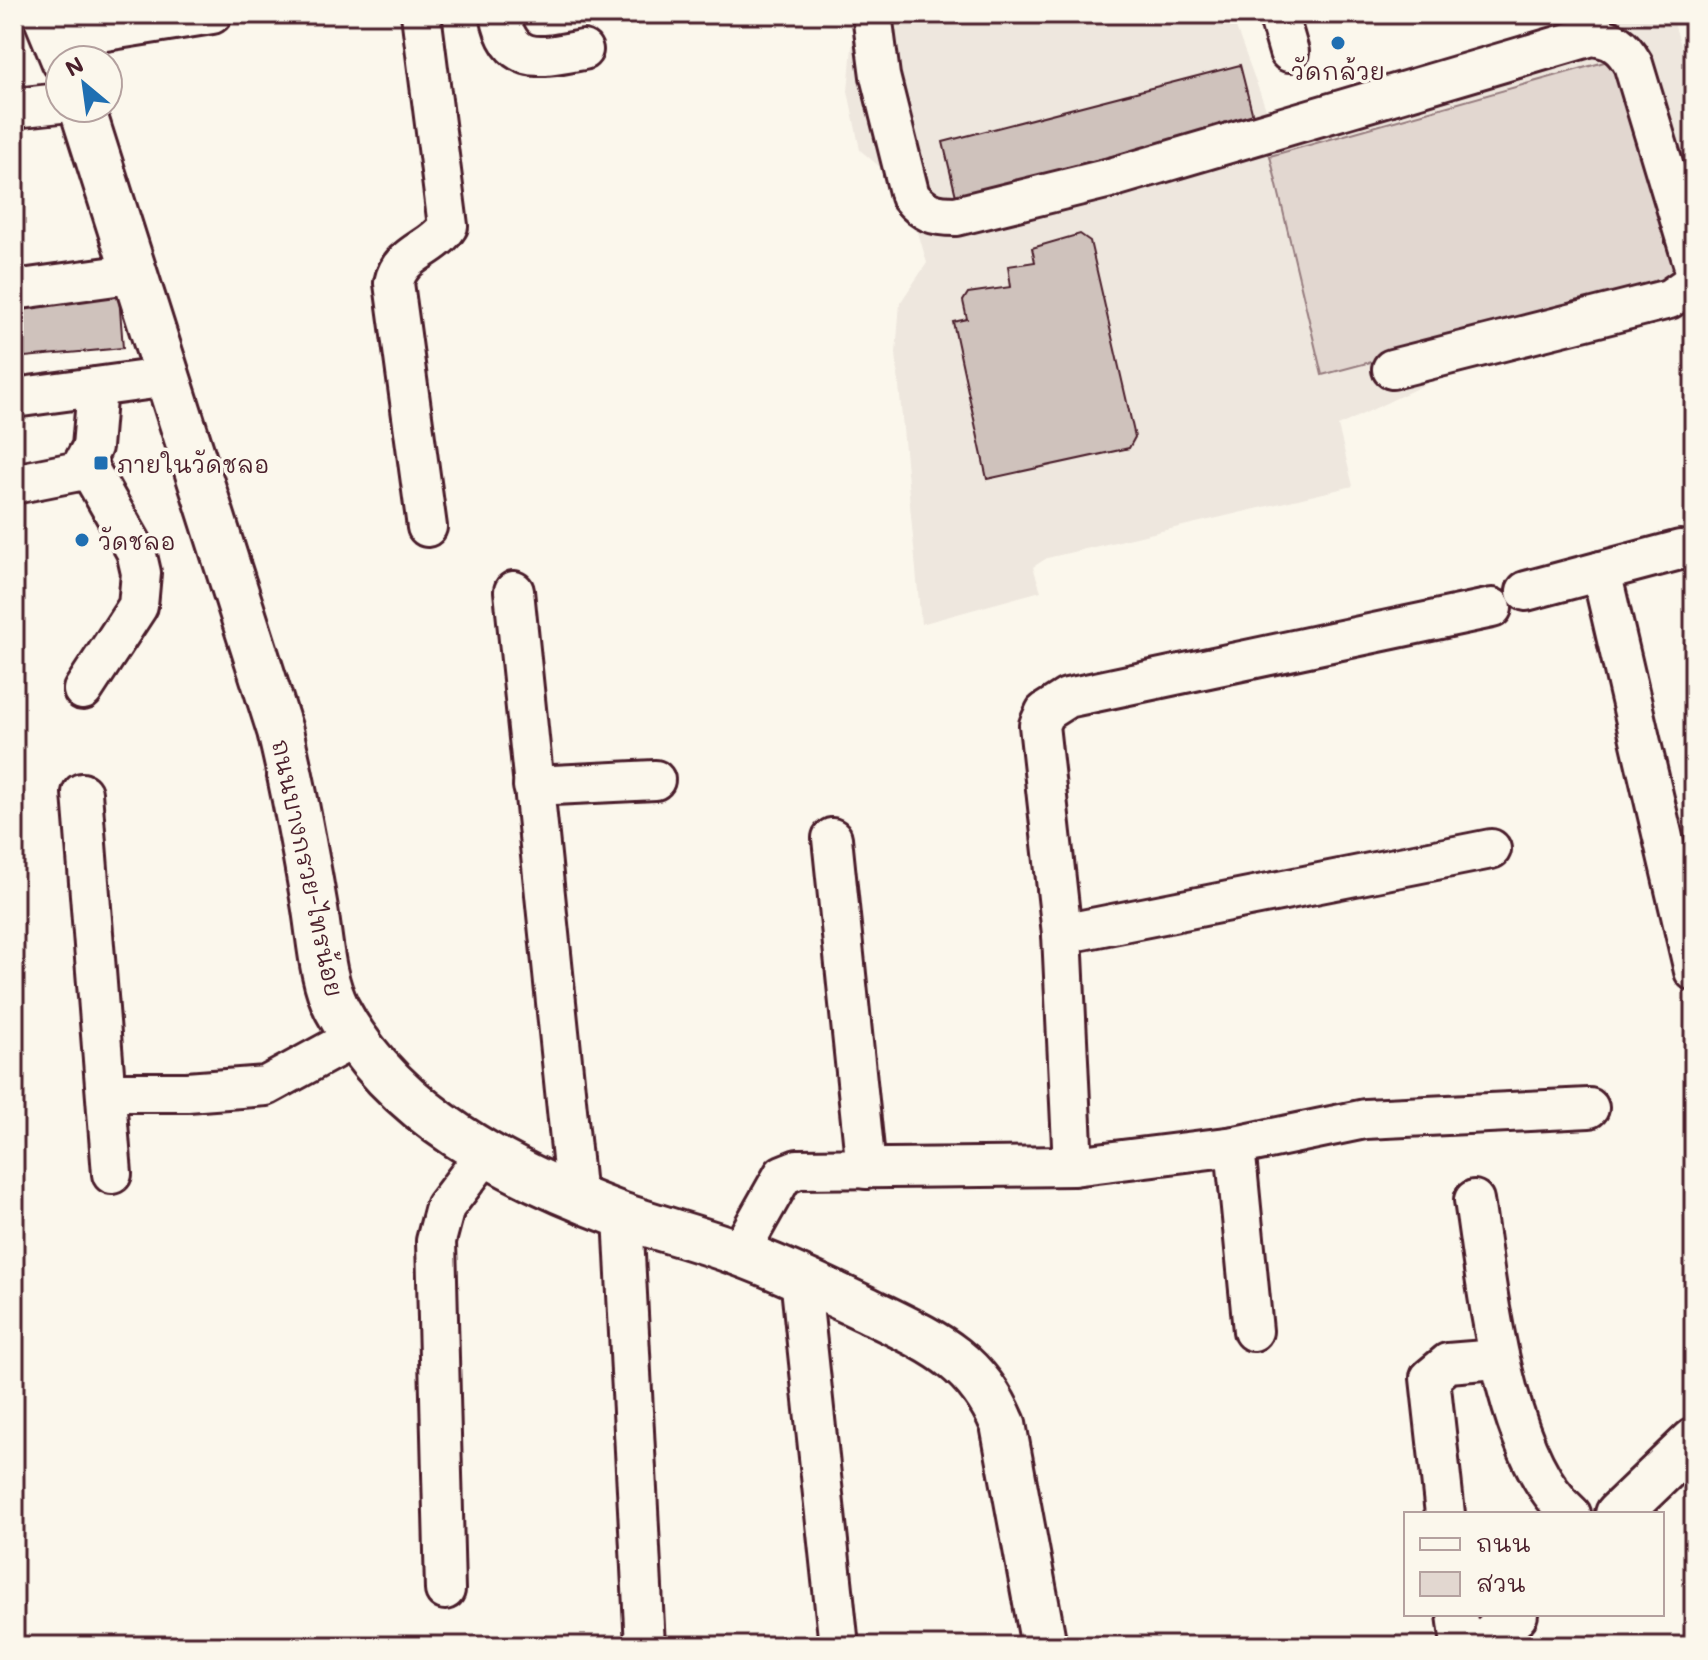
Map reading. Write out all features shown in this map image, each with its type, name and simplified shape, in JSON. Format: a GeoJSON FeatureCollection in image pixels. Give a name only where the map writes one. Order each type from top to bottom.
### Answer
{"type":"FeatureCollection","features":[{"type":"Feature","properties":{"kind":"main road","name":"ถนนบางกรวย-ไทรน้อย"},"geometry":{"type":"LineString","coordinates":[[87,124],[280,731],[297,799],[326,975],[335,1006],[354,1038],[413,1101],[486,1153],[576,1198],[800,1277],[940,1346],[966,1366],[991,1395],[1003,1424],[1044,1646]]}},
{"type":"Feature","properties":{"kind":"main road"},"geometry":{"type":"LineString","coordinates":[[1620,1512],[1694,1441]]}},
{"type":"Feature","properties":{"kind":"main road"},"geometry":{"type":"LineString","coordinates":[[1482,1646],[1513,1616]]}},
{"type":"Feature","properties":{"kind":"street"},"geometry":{"type":"LineString","coordinates":[[55,38],[212,14]]}},
{"type":"Feature","properties":{"kind":"street"},"geometry":{"type":"LineString","coordinates":[[421,14],[448,226],[442,236],[406,259],[397,269],[394,283],[427,527]]}},
{"type":"Feature","properties":{"kind":"street"},"geometry":{"type":"LineString","coordinates":[[500,14],[508,41],[521,54],[543,58],[583,50]]}},
{"type":"Feature","properties":{"kind":"street"},"geometry":{"type":"LineString","coordinates":[[872,14],[880,76],[910,196],[921,209],[935,216],[956,216],[1114,177],[1592,36],[1610,39],[1623,47],[1633,64],[1694,266],[1692,283],[1669,299],[1392,369]]}},
{"type":"Feature","properties":{"kind":"street"},"geometry":{"type":"LineString","coordinates":[[1278,14],[1289,52]]}},
{"type":"Feature","properties":{"kind":"street"},"geometry":{"type":"LineString","coordinates":[[14,108],[44,105]]}},
{"type":"Feature","properties":{"kind":"street"},"geometry":{"type":"LineString","coordinates":[[14,290],[137,273]]}},
{"type":"Feature","properties":{"kind":"street"},"geometry":{"type":"LineString","coordinates":[[14,398],[169,377]]}},
{"type":"Feature","properties":{"kind":"street"},"geometry":{"type":"LineString","coordinates":[[14,484],[71,475],[85,462],[92,447],[97,387]]}},
{"type":"Feature","properties":{"kind":"street"},"geometry":{"type":"LineString","coordinates":[[83,690],[138,606],[141,573],[136,551],[85,462]]}},
{"type":"Feature","properties":{"kind":"street"},"geometry":{"type":"LineString","coordinates":[[1526,591],[1680,550]]}},
{"type":"Feature","properties":{"kind":"street"},"geometry":{"type":"LineString","coordinates":[[1601,571],[1694,971]]}},
{"type":"Feature","properties":{"kind":"street"},"geometry":{"type":"LineString","coordinates":[[514,591],[576,1198]]}},
{"type":"Feature","properties":{"kind":"street"},"geometry":{"type":"LineString","coordinates":[[1073,1166],[1062,934],[1039,725],[1045,712],[1067,698],[1492,608]]}},
{"type":"Feature","properties":{"kind":"street"},"geometry":{"type":"LineString","coordinates":[[533,786],[655,780]]}},
{"type":"Feature","properties":{"kind":"street"},"geometry":{"type":"LineString","coordinates":[[82,793],[112,1174]]}},
{"type":"Feature","properties":{"kind":"street"},"geometry":{"type":"LineString","coordinates":[[832,838],[866,1169]]}},
{"type":"Feature","properties":{"kind":"street"},"geometry":{"type":"LineString","coordinates":[[1062,934],[1491,849]]}},
{"type":"Feature","properties":{"kind":"street"},"geometry":{"type":"LineString","coordinates":[[106,1092],[187,1092],[266,1086],[354,1038]]}},
{"type":"Feature","properties":{"kind":"street"},"geometry":{"type":"LineString","coordinates":[[739,1253],[783,1175],[798,1169],[1073,1166],[1235,1146],[1365,1119],[1589,1108]]}},
{"type":"Feature","properties":{"kind":"street"},"geometry":{"type":"LineString","coordinates":[[1235,1146],[1253,1331]]}},
{"type":"Feature","properties":{"kind":"street"},"geometry":{"type":"LineString","coordinates":[[445,1590],[436,1241],[445,1207],[486,1153]]}},
{"type":"Feature","properties":{"kind":"street"},"geometry":{"type":"LineString","coordinates":[[1474,1200],[1497,1359],[1552,1509]]}},
{"type":"Feature","properties":{"kind":"street"},"geometry":{"type":"LineString","coordinates":[[623,1216],[645,1646]]}},
{"type":"Feature","properties":{"kind":"street"},"geometry":{"type":"LineString","coordinates":[[800,1277],[839,1646]]}},
{"type":"Feature","properties":{"kind":"street"},"geometry":{"type":"LineString","coordinates":[[1445,1512],[1430,1378],[1448,1363],[1497,1359]]}},
{"type":"Feature","properties":{"kind":"street"},"geometry":{"type":"LineString","coordinates":[[1457,1616],[1461,1646]]}},
{"type":"Feature","properties":{"kind":"shaded area"},"geometry":{"type":"Polygon","coordinates":[[[855,14],[1231,14],[1270,120],[1604,24],[1602,14],[1671,14],[1694,86],[1694,316],[1432,381],[1338,426],[1353,486],[1047,558],[1033,567],[1041,591],[921,624],[896,353],[900,303],[927,263],[905,188],[860,150],[848,91],[855,14]]]}},
{"type":"Feature","properties":{"kind":"green space"},"geometry":{"type":"Polygon","coordinates":[[[1622,57],[1682,279],[1322,375],[1270,156],[1622,57]]]}},
{"type":"Feature","properties":{"kind":"building"},"geometry":{"type":"Polygon","coordinates":[[[1240,65],[1254,120],[956,196],[943,142],[1240,65]]]}},
{"type":"Feature","properties":{"kind":"building"},"geometry":{"type":"Polygon","coordinates":[[[1080,234],[1090,241],[1135,437],[1129,448],[987,479],[953,322],[967,319],[963,301],[968,293],[1011,287],[1008,266],[1035,262],[1032,248],[1080,234]]]}},
{"type":"Feature","properties":{"kind":"building"},"geometry":{"type":"Polygon","coordinates":[[[119,296],[123,348],[14,358],[14,306],[119,296]]]}},
{"type":"Feature","properties":{"kind":"place","name":"วัดกล้วย"},"geometry":{"type":"Point","coordinates":[1338,43]}},
{"type":"Feature","properties":{"kind":"place","name":"ภายในวัดชลอ"},"geometry":{"type":"Point","coordinates":[101,463]}},
{"type":"Feature","properties":{"kind":"place","name":"วัดชลอ"},"geometry":{"type":"Point","coordinates":[82,540]}}]}
